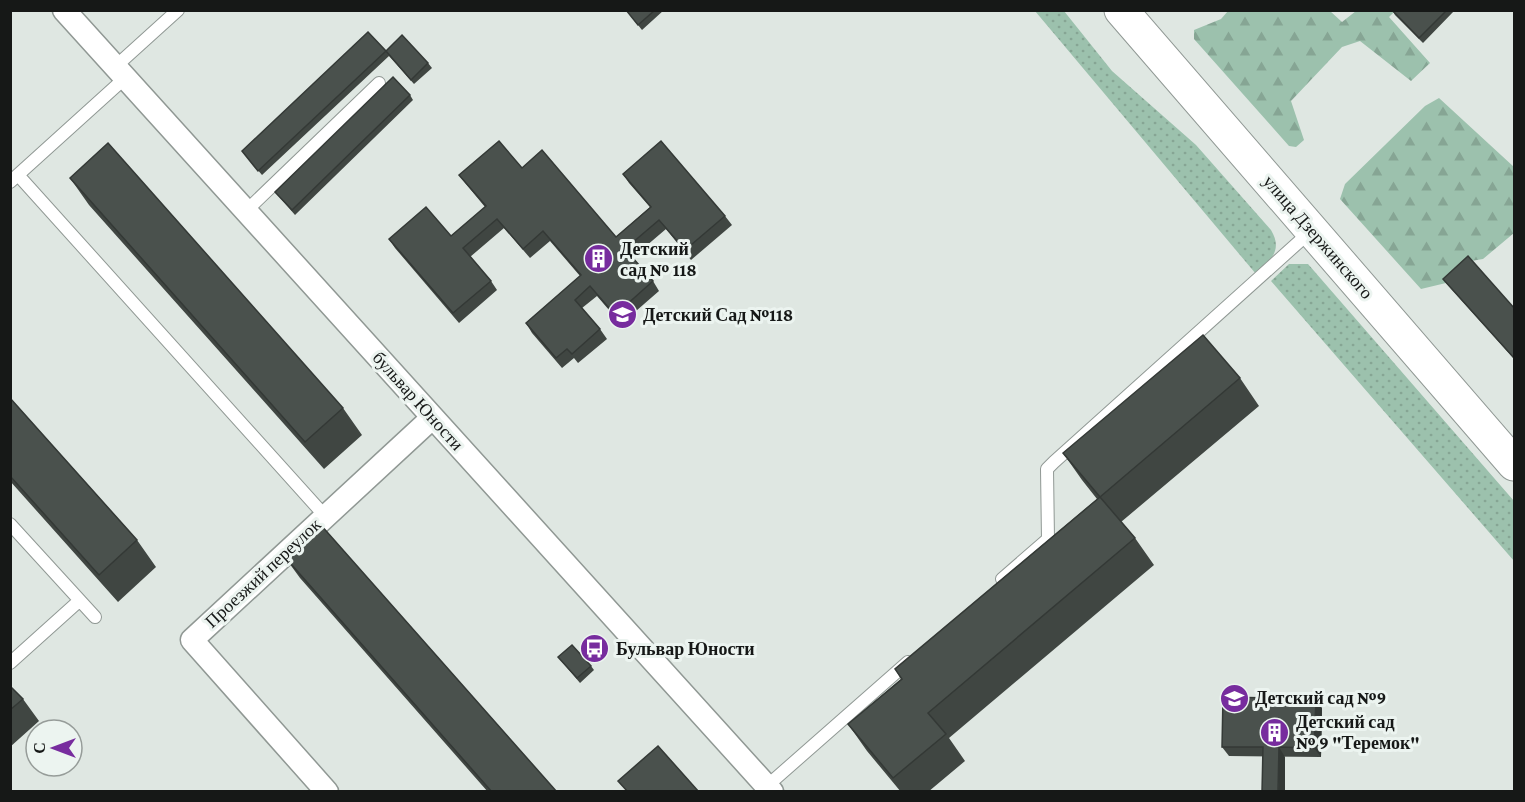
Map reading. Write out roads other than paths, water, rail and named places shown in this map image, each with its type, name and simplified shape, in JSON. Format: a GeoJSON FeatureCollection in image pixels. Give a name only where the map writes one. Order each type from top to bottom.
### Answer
{"type":"FeatureCollection","features":[{"type":"Feature","properties":{"kind":"main road","name":"улица Дзержинского"},"geometry":{"type":"LineString","coordinates":[[1121,10],[1515,464]]}},
{"type":"Feature","properties":{"kind":"street","name":"бульвар Юности"},"geometry":{"type":"LineString","coordinates":[[64,10],[770,789]]}},
{"type":"Feature","properties":{"kind":"street","name":"Проезжий переулок"},"geometry":{"type":"LineString","coordinates":[[327,792],[192,640],[432,418]]}},
{"type":"Feature","properties":{"kind":"lane"},"geometry":{"type":"LineString","coordinates":[[178,10],[120,73],[14,179],[325,516]]}},
{"type":"Feature","properties":{"kind":"lane"},"geometry":{"type":"LineString","coordinates":[[246,211],[379,83]]}},
{"type":"Feature","properties":{"kind":"lane"},"geometry":{"type":"LineString","coordinates":[[995,586],[1048,538],[1047,469],[1312,231]]}},
{"type":"Feature","properties":{"kind":"lane"},"geometry":{"type":"LineString","coordinates":[[10,524],[94,617]]}},
{"type":"Feature","properties":{"kind":"lane"},"geometry":{"type":"LineString","coordinates":[[10,663],[79,601]]}},
{"type":"Feature","properties":{"kind":"lane"},"geometry":{"type":"LineString","coordinates":[[770,789],[915,657]]}},
{"type":"Feature","properties":{"kind":"place","name":"Детский сад № 118"},"geometry":{"type":"Point","coordinates":[599,259]}},
{"type":"Feature","properties":{"kind":"place","name":"Детский Сад №118"},"geometry":{"type":"Point","coordinates":[622,315]}},
{"type":"Feature","properties":{"kind":"place","name":"Бульвар Юности"},"geometry":{"type":"Point","coordinates":[595,649]}},
{"type":"Feature","properties":{"kind":"place","name":"Детский сад №9"},"geometry":{"type":"Point","coordinates":[1234,698]}},
{"type":"Feature","properties":{"kind":"place","name":"Детский сад № 9 \"Теремок\""},"geometry":{"type":"Point","coordinates":[1275,732]}}]}
